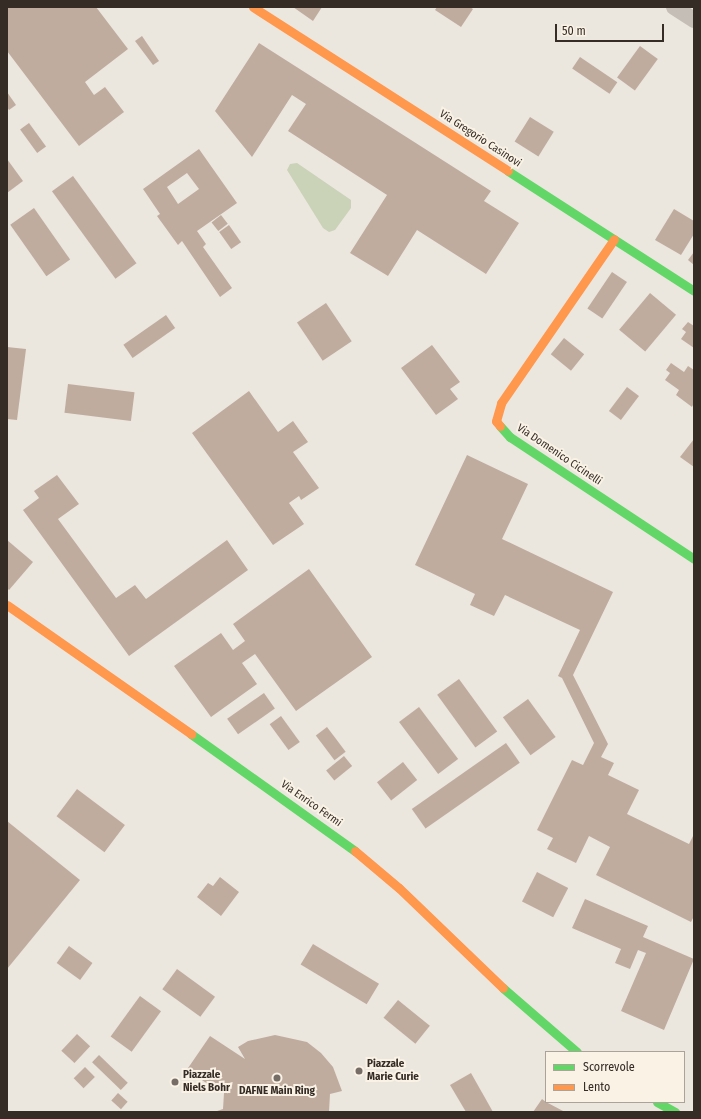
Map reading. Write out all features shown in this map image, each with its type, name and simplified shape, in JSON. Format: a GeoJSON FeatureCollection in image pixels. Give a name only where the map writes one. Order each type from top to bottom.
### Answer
{"type":"FeatureCollection","features":[{"type":"Feature","properties":{"kind":"street","name":"Via Gregorio Casinovi"},"geometry":{"type":"LineString","coordinates":[[253,7],[694,291]]}},
{"type":"Feature","properties":{"kind":"street"},"geometry":{"type":"LineString","coordinates":[[674,7],[694,20]]}},
{"type":"Feature","properties":{"kind":"street","name":"Via Domenico Cicinelli"},"geometry":{"type":"LineString","coordinates":[[614,239],[501,403],[496,421],[510,437],[694,559]]}},
{"type":"Feature","properties":{"kind":"street","name":"Via Enrico Fermi"},"geometry":{"type":"LineString","coordinates":[[7,605],[336,836],[399,888],[506,991],[576,1051]]}},
{"type":"Feature","properties":{"kind":"street"},"geometry":{"type":"LineString","coordinates":[[659,1103],[675,1112]]}},
{"type":"Feature","properties":{"kind":"green space"},"geometry":{"type":"Polygon","coordinates":[[[297,163],[351,200],[351,208],[335,230],[329,232],[323,228],[287,170],[290,164],[297,163]]]}},
{"type":"Feature","properties":{"kind":"building"},"geometry":{"type":"Polygon","coordinates":[[[7,7],[96,7],[128,49],[85,82],[94,95],[105,87],[124,112],[79,146],[7,51],[7,7]]]}},
{"type":"Feature","properties":{"kind":"building"},"geometry":{"type":"Polygon","coordinates":[[[293,7],[322,7],[313,21],[293,7]]]}},
{"type":"Feature","properties":{"kind":"building"},"geometry":{"type":"Polygon","coordinates":[[[437,7],[470,7],[473,9],[461,27],[435,10],[437,7]]]}},
{"type":"Feature","properties":{"kind":"building"},"geometry":{"type":"Polygon","coordinates":[[[142,36],[159,61],[153,65],[135,41],[142,36]]]}},
{"type":"Feature","properties":{"kind":"building"},"geometry":{"type":"Polygon","coordinates":[[[259,43],[491,191],[484,201],[519,223],[486,274],[417,230],[388,276],[350,253],[387,195],[288,131],[306,104],[292,95],[252,157],[215,111],[259,43]]]}},
{"type":"Feature","properties":{"kind":"building"},"geometry":{"type":"Polygon","coordinates":[[[640,46],[658,59],[635,90],[617,78],[640,46]]]}},
{"type":"Feature","properties":{"kind":"building"},"geometry":{"type":"Polygon","coordinates":[[[580,57],[617,82],[609,94],[572,69],[580,57]]]}},
{"type":"Feature","properties":{"kind":"building"},"geometry":{"type":"Polygon","coordinates":[[[7,92],[16,105],[9,110],[7,107],[7,92]]]}},
{"type":"Feature","properties":{"kind":"building"},"geometry":{"type":"Polygon","coordinates":[[[530,117],[554,132],[538,156],[515,142],[530,117]]]}},
{"type":"Feature","properties":{"kind":"building"},"geometry":{"type":"Polygon","coordinates":[[[29,123],[46,146],[37,153],[20,129],[29,123]]]}},
{"type":"Feature","properties":{"kind":"building"},"geometry":{"type":"Polygon","coordinates":[[[199,149],[237,203],[197,231],[206,244],[203,247],[232,288],[220,297],[182,241],[178,245],[157,216],[160,214],[143,189],[199,149]],[[187,173],[167,187],[178,204],[199,189],[187,173]]]}},
{"type":"Feature","properties":{"kind":"building"},"geometry":{"type":"Polygon","coordinates":[[[7,159],[23,181],[7,193],[7,159]]]}},
{"type":"Feature","properties":{"kind":"building"},"geometry":{"type":"Polygon","coordinates":[[[73,176],[136,263],[115,279],[52,191],[73,176]]]}},
{"type":"Feature","properties":{"kind":"building"},"geometry":{"type":"Polygon","coordinates":[[[34,208],[70,260],[46,276],[10,225],[34,208]]]}},
{"type":"Feature","properties":{"kind":"building"},"geometry":{"type":"Polygon","coordinates":[[[674,209],[694,221],[694,234],[681,255],[655,240],[674,209]]]}},
{"type":"Feature","properties":{"kind":"building"},"geometry":{"type":"Polygon","coordinates":[[[221,215],[228,224],[218,231],[212,222],[221,215]]]}},
{"type":"Feature","properties":{"kind":"building"},"geometry":{"type":"Polygon","coordinates":[[[229,225],[241,242],[231,249],[219,232],[229,225]]]}},
{"type":"Feature","properties":{"kind":"building"},"geometry":{"type":"Polygon","coordinates":[[[694,252],[694,265],[688,260],[694,252]]]}},
{"type":"Feature","properties":{"kind":"building"},"geometry":{"type":"Polygon","coordinates":[[[612,272],[627,282],[602,319],[587,308],[612,272]]]}},
{"type":"Feature","properties":{"kind":"building"},"geometry":{"type":"Polygon","coordinates":[[[650,293],[676,315],[645,352],[619,330],[650,293]]]}},
{"type":"Feature","properties":{"kind":"building"},"geometry":{"type":"Polygon","coordinates":[[[326,303],[352,341],[323,361],[297,323],[326,303]]]}},
{"type":"Feature","properties":{"kind":"building"},"geometry":{"type":"Polygon","coordinates":[[[166,315],[175,328],[133,358],[123,345],[166,315]]]}},
{"type":"Feature","properties":{"kind":"building"},"geometry":{"type":"Polygon","coordinates":[[[688,322],[694,326],[694,348],[681,339],[686,332],[682,329],[688,322]]]}},
{"type":"Feature","properties":{"kind":"building"},"geometry":{"type":"Polygon","coordinates":[[[564,338],[584,354],[571,371],[551,354],[564,338]]]}},
{"type":"Feature","properties":{"kind":"building"},"geometry":{"type":"Polygon","coordinates":[[[432,345],[460,382],[450,389],[458,399],[436,415],[401,368],[432,345]]]}},
{"type":"Feature","properties":{"kind":"building"},"geometry":{"type":"Polygon","coordinates":[[[7,347],[26,349],[17,420],[7,419],[7,347]]]}},
{"type":"Feature","properties":{"kind":"building"},"geometry":{"type":"Polygon","coordinates":[[[671,363],[684,372],[688,366],[694,370],[694,403],[692,407],[676,395],[679,390],[665,380],[670,373],[666,370],[671,363]]]}},
{"type":"Feature","properties":{"kind":"building"},"geometry":{"type":"Polygon","coordinates":[[[68,384],[135,392],[131,421],[64,413],[68,384]]]}},
{"type":"Feature","properties":{"kind":"building"},"geometry":{"type":"Polygon","coordinates":[[[627,387],[639,396],[621,420],[609,411],[627,387]]]}},
{"type":"Feature","properties":{"kind":"building"},"geometry":{"type":"Polygon","coordinates":[[[249,391],[278,432],[293,421],[308,442],[293,452],[319,488],[301,500],[299,496],[289,503],[304,524],[273,545],[192,433],[249,391]]]}},
{"type":"Feature","properties":{"kind":"building"},"geometry":{"type":"Polygon","coordinates":[[[694,439],[694,467],[680,457],[694,439]]]}},
{"type":"Feature","properties":{"kind":"building"},"geometry":{"type":"Polygon","coordinates":[[[467,455],[528,484],[502,539],[613,592],[573,675],[608,744],[601,757],[614,763],[608,775],[639,790],[627,814],[689,844],[694,834],[694,916],[691,922],[596,875],[610,847],[589,836],[576,863],[547,849],[553,838],[537,830],[572,760],[583,765],[594,743],[562,678],[558,676],[580,630],[505,595],[494,616],[470,605],[475,594],[415,565],[467,455]]]}},
{"type":"Feature","properties":{"kind":"building"},"geometry":{"type":"Polygon","coordinates":[[[57,475],[79,504],[58,519],[116,598],[135,585],[146,599],[227,540],[248,570],[129,656],[23,510],[39,498],[34,491],[57,475]]]}},
{"type":"Feature","properties":{"kind":"building"},"geometry":{"type":"Polygon","coordinates":[[[7,540],[33,562],[9,590],[7,588],[7,540]]]}},
{"type":"Feature","properties":{"kind":"building"},"geometry":{"type":"Polygon","coordinates":[[[309,569],[372,657],[296,711],[255,654],[242,663],[257,684],[211,717],[174,666],[221,633],[233,650],[245,641],[233,624],[309,569]]]}},
{"type":"Feature","properties":{"kind":"building"},"geometry":{"type":"Polygon","coordinates":[[[459,679],[497,732],[475,747],[437,695],[459,679]]]}},
{"type":"Feature","properties":{"kind":"building"},"geometry":{"type":"Polygon","coordinates":[[[264,693],[275,709],[238,734],[227,719],[264,693]]]}},
{"type":"Feature","properties":{"kind":"building"},"geometry":{"type":"Polygon","coordinates":[[[528,699],[556,737],[531,755],[503,717],[528,699]]]}},
{"type":"Feature","properties":{"kind":"building"},"geometry":{"type":"Polygon","coordinates":[[[419,707],[458,759],[438,774],[399,722],[419,707]]]}},
{"type":"Feature","properties":{"kind":"building"},"geometry":{"type":"Polygon","coordinates":[[[281,716],[300,742],[288,750],[270,724],[281,716]]]}},
{"type":"Feature","properties":{"kind":"building"},"geometry":{"type":"Polygon","coordinates":[[[327,727],[346,752],[334,760],[316,735],[327,727]]]}},
{"type":"Feature","properties":{"kind":"building"},"geometry":{"type":"Polygon","coordinates":[[[506,743],[520,763],[426,829],[412,809],[506,743]]]}},
{"type":"Feature","properties":{"kind":"building"},"geometry":{"type":"Polygon","coordinates":[[[344,756],[352,766],[334,781],[326,770],[344,756]]]}},
{"type":"Feature","properties":{"kind":"building"},"geometry":{"type":"Polygon","coordinates":[[[403,762],[417,780],[391,800],[377,782],[403,762]]]}},
{"type":"Feature","properties":{"kind":"building"},"geometry":{"type":"Polygon","coordinates":[[[77,789],[125,825],[104,852],[57,816],[77,789]]]}},
{"type":"Feature","properties":{"kind":"building"},"geometry":{"type":"Polygon","coordinates":[[[7,821],[80,880],[7,969],[7,821]]]}},
{"type":"Feature","properties":{"kind":"building"},"geometry":{"type":"Polygon","coordinates":[[[537,872],[568,888],[553,917],[522,901],[537,872]]]}},
{"type":"Feature","properties":{"kind":"building"},"geometry":{"type":"Polygon","coordinates":[[[220,877],[239,892],[221,916],[197,897],[208,883],[213,886],[220,877]]]}},
{"type":"Feature","properties":{"kind":"building"},"geometry":{"type":"Polygon","coordinates":[[[585,899],[648,926],[643,937],[694,959],[664,1030],[621,1011],[646,953],[638,950],[630,969],[615,963],[621,949],[572,928],[585,899]]]}},
{"type":"Feature","properties":{"kind":"building"},"geometry":{"type":"Polygon","coordinates":[[[313,944],[379,984],[367,1004],[301,965],[313,944]]]}},
{"type":"Feature","properties":{"kind":"building"},"geometry":{"type":"Polygon","coordinates":[[[69,946],[92,963],[80,980],[57,963],[69,946]]]}},
{"type":"Feature","properties":{"kind":"building"},"geometry":{"type":"Polygon","coordinates":[[[177,969],[215,997],[200,1017],[162,989],[177,969]]]}},
{"type":"Feature","properties":{"kind":"building"},"geometry":{"type":"Polygon","coordinates":[[[140,996],[161,1011],[132,1052],[111,1036],[140,996]]]}},
{"type":"Feature","properties":{"kind":"building"},"geometry":{"type":"Polygon","coordinates":[[[398,1000],[430,1026],[415,1044],[384,1018],[398,1000]]]}},
{"type":"Feature","properties":{"kind":"building"},"geometry":{"type":"Polygon","coordinates":[[[77,1034],[90,1046],[74,1063],[61,1051],[77,1034]]]}},
{"type":"Feature","properties":{"kind":"building","name":"DAFNE Main Ring"},"geometry":{"type":"Polygon","coordinates":[[[275,1035],[307,1042],[321,1053],[333,1067],[342,1091],[330,1094],[329,1112],[214,1112],[223,1109],[224,1093],[186,1071],[210,1036],[245,1059],[238,1047],[248,1041],[275,1035]]]}},
{"type":"Feature","properties":{"kind":"building"},"geometry":{"type":"Polygon","coordinates":[[[99,1055],[128,1083],[121,1090],[92,1062],[99,1055]]]}},
{"type":"Feature","properties":{"kind":"building"},"geometry":{"type":"Polygon","coordinates":[[[85,1067],[95,1077],[84,1088],[74,1078],[85,1067]]]}},
{"type":"Feature","properties":{"kind":"building"},"geometry":{"type":"Polygon","coordinates":[[[471,1073],[493,1112],[466,1112],[450,1085],[471,1073]]]}},
{"type":"Feature","properties":{"kind":"building"},"geometry":{"type":"Polygon","coordinates":[[[118,1093],[128,1102],[121,1109],[111,1100],[118,1093]]]}},
{"type":"Feature","properties":{"kind":"building"},"geometry":{"type":"Polygon","coordinates":[[[542,1099],[545,1103],[565,1112],[533,1112],[542,1099]]]}},
{"type":"Feature","properties":{"kind":"traffic: fast"},"geometry":{"type":"LineString","coordinates":[[508,171],[694,291]]}},
{"type":"Feature","properties":{"kind":"traffic: fast"},"geometry":{"type":"LineString","coordinates":[[500,426],[510,437],[694,559]]}},
{"type":"Feature","properties":{"kind":"traffic: fast"},"geometry":{"type":"LineString","coordinates":[[191,734],[355,851]]}},
{"type":"Feature","properties":{"kind":"traffic: fast"},"geometry":{"type":"LineString","coordinates":[[503,988],[576,1051]]}},
{"type":"Feature","properties":{"kind":"traffic: fast"},"geometry":{"type":"LineString","coordinates":[[659,1103],[675,1112]]}},
{"type":"Feature","properties":{"kind":"traffic: slow"},"geometry":{"type":"LineString","coordinates":[[253,7],[508,171]]}},
{"type":"Feature","properties":{"kind":"traffic: slow"},"geometry":{"type":"LineString","coordinates":[[500,426],[496,421],[501,403],[614,239]]}},
{"type":"Feature","properties":{"kind":"traffic: slow"},"geometry":{"type":"LineString","coordinates":[[7,605],[191,734]]}},
{"type":"Feature","properties":{"kind":"traffic: slow"},"geometry":{"type":"LineString","coordinates":[[355,851],[399,888],[503,988]]}},
{"type":"Feature","properties":{"kind":"place","name":"Piazzale Marie Curie"},"geometry":{"type":"Point","coordinates":[359,1071]}},
{"type":"Feature","properties":{"kind":"place","name":"DAFNE Main Ring"},"geometry":{"type":"Point","coordinates":[277,1078]}},
{"type":"Feature","properties":{"kind":"place","name":"Piazzale Niels Bohr"},"geometry":{"type":"Point","coordinates":[175,1082]}}]}
